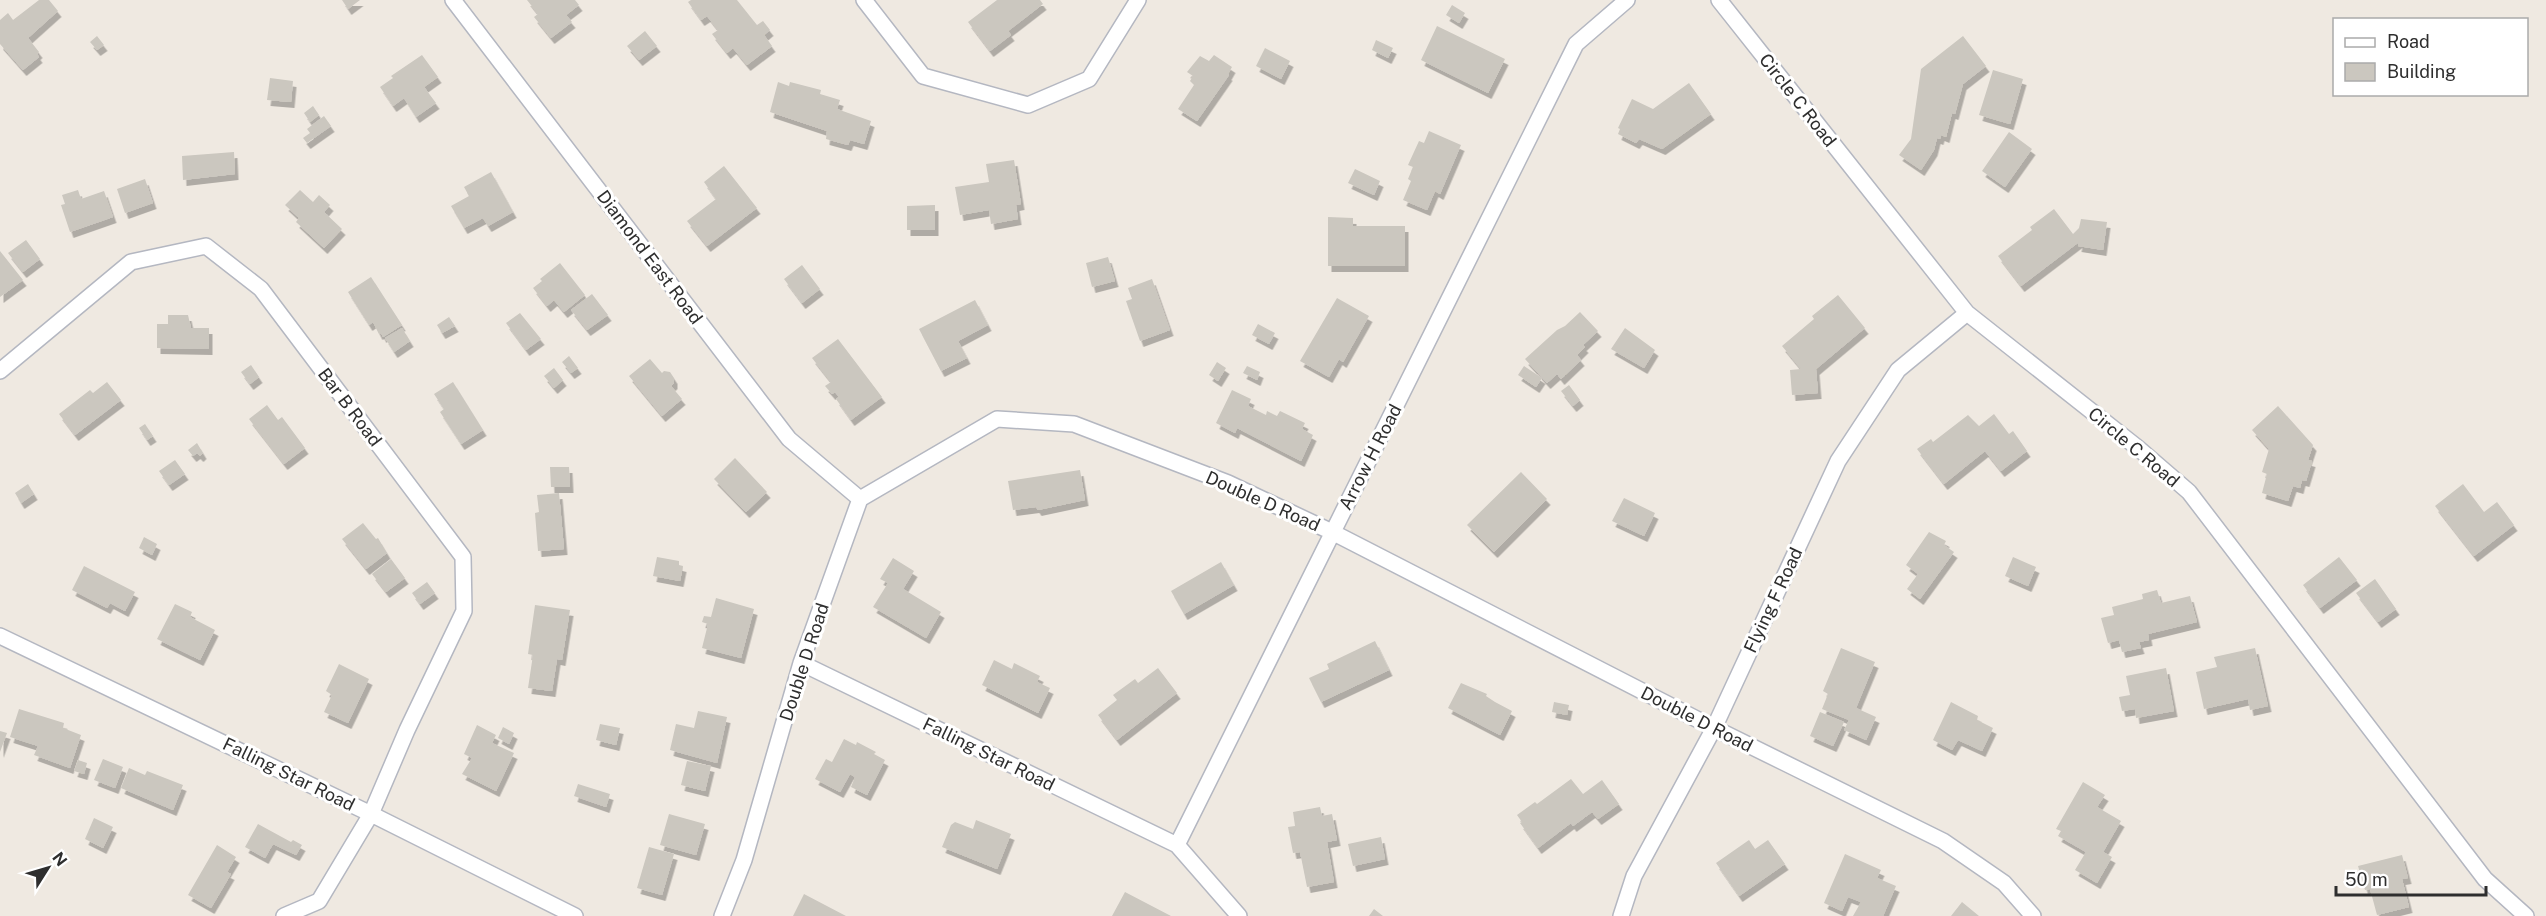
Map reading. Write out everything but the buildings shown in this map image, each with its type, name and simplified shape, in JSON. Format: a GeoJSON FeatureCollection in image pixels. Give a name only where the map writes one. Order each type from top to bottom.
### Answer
{"type":"FeatureCollection","features":[{"type":"Feature","properties":{"kind":"street","name":"Diamond East Road"},"geometry":{"type":"LineString","coordinates":[[453,0],[789,440],[861,500]]}},
{"type":"Feature","properties":{"kind":"street"},"geometry":{"type":"LineString","coordinates":[[864,0],[923,76],[1028,105],[1089,79],[1138,0]]}},
{"type":"Feature","properties":{"kind":"street","name":"Arrow H Road"},"geometry":{"type":"LineString","coordinates":[[1177,845],[1576,44],[1627,0]]}},
{"type":"Feature","properties":{"kind":"street","name":"Circle C Road"},"geometry":{"type":"LineString","coordinates":[[1719,0],[1966,313],[2138,448],[2189,492],[2485,879],[2526,916]]}},
{"type":"Feature","properties":{"kind":"street","name":"Bar B Road"},"geometry":{"type":"LineString","coordinates":[[0,371],[131,262],[206,246],[261,289],[463,557],[464,611],[407,729],[371,814]]}},
{"type":"Feature","properties":{"kind":"street","name":"Flying F Road"},"geometry":{"type":"LineString","coordinates":[[1621,916],[1634,876],[1713,728],[1838,460],[1898,370],[1966,313]]}},
{"type":"Feature","properties":{"kind":"street","name":"Double D Road"},"geometry":{"type":"LineString","coordinates":[[723,916],[744,860],[801,663],[861,500],[997,420],[1074,424],[1228,483],[1332,532],[1713,728],[1943,841],[2004,883],[2033,916]]}},
{"type":"Feature","properties":{"kind":"street","name":"Falling Star Road"},"geometry":{"type":"LineString","coordinates":[[0,636],[371,814],[575,916]]}},
{"type":"Feature","properties":{"kind":"street","name":"Falling Star Road"},"geometry":{"type":"LineString","coordinates":[[801,663],[1177,845]]}},
{"type":"Feature","properties":{"kind":"street"},"geometry":{"type":"LineString","coordinates":[[284,916],[319,901],[371,814]]}},
{"type":"Feature","properties":{"kind":"street"},"geometry":{"type":"LineString","coordinates":[[1177,845],[1239,916]]}}]}
